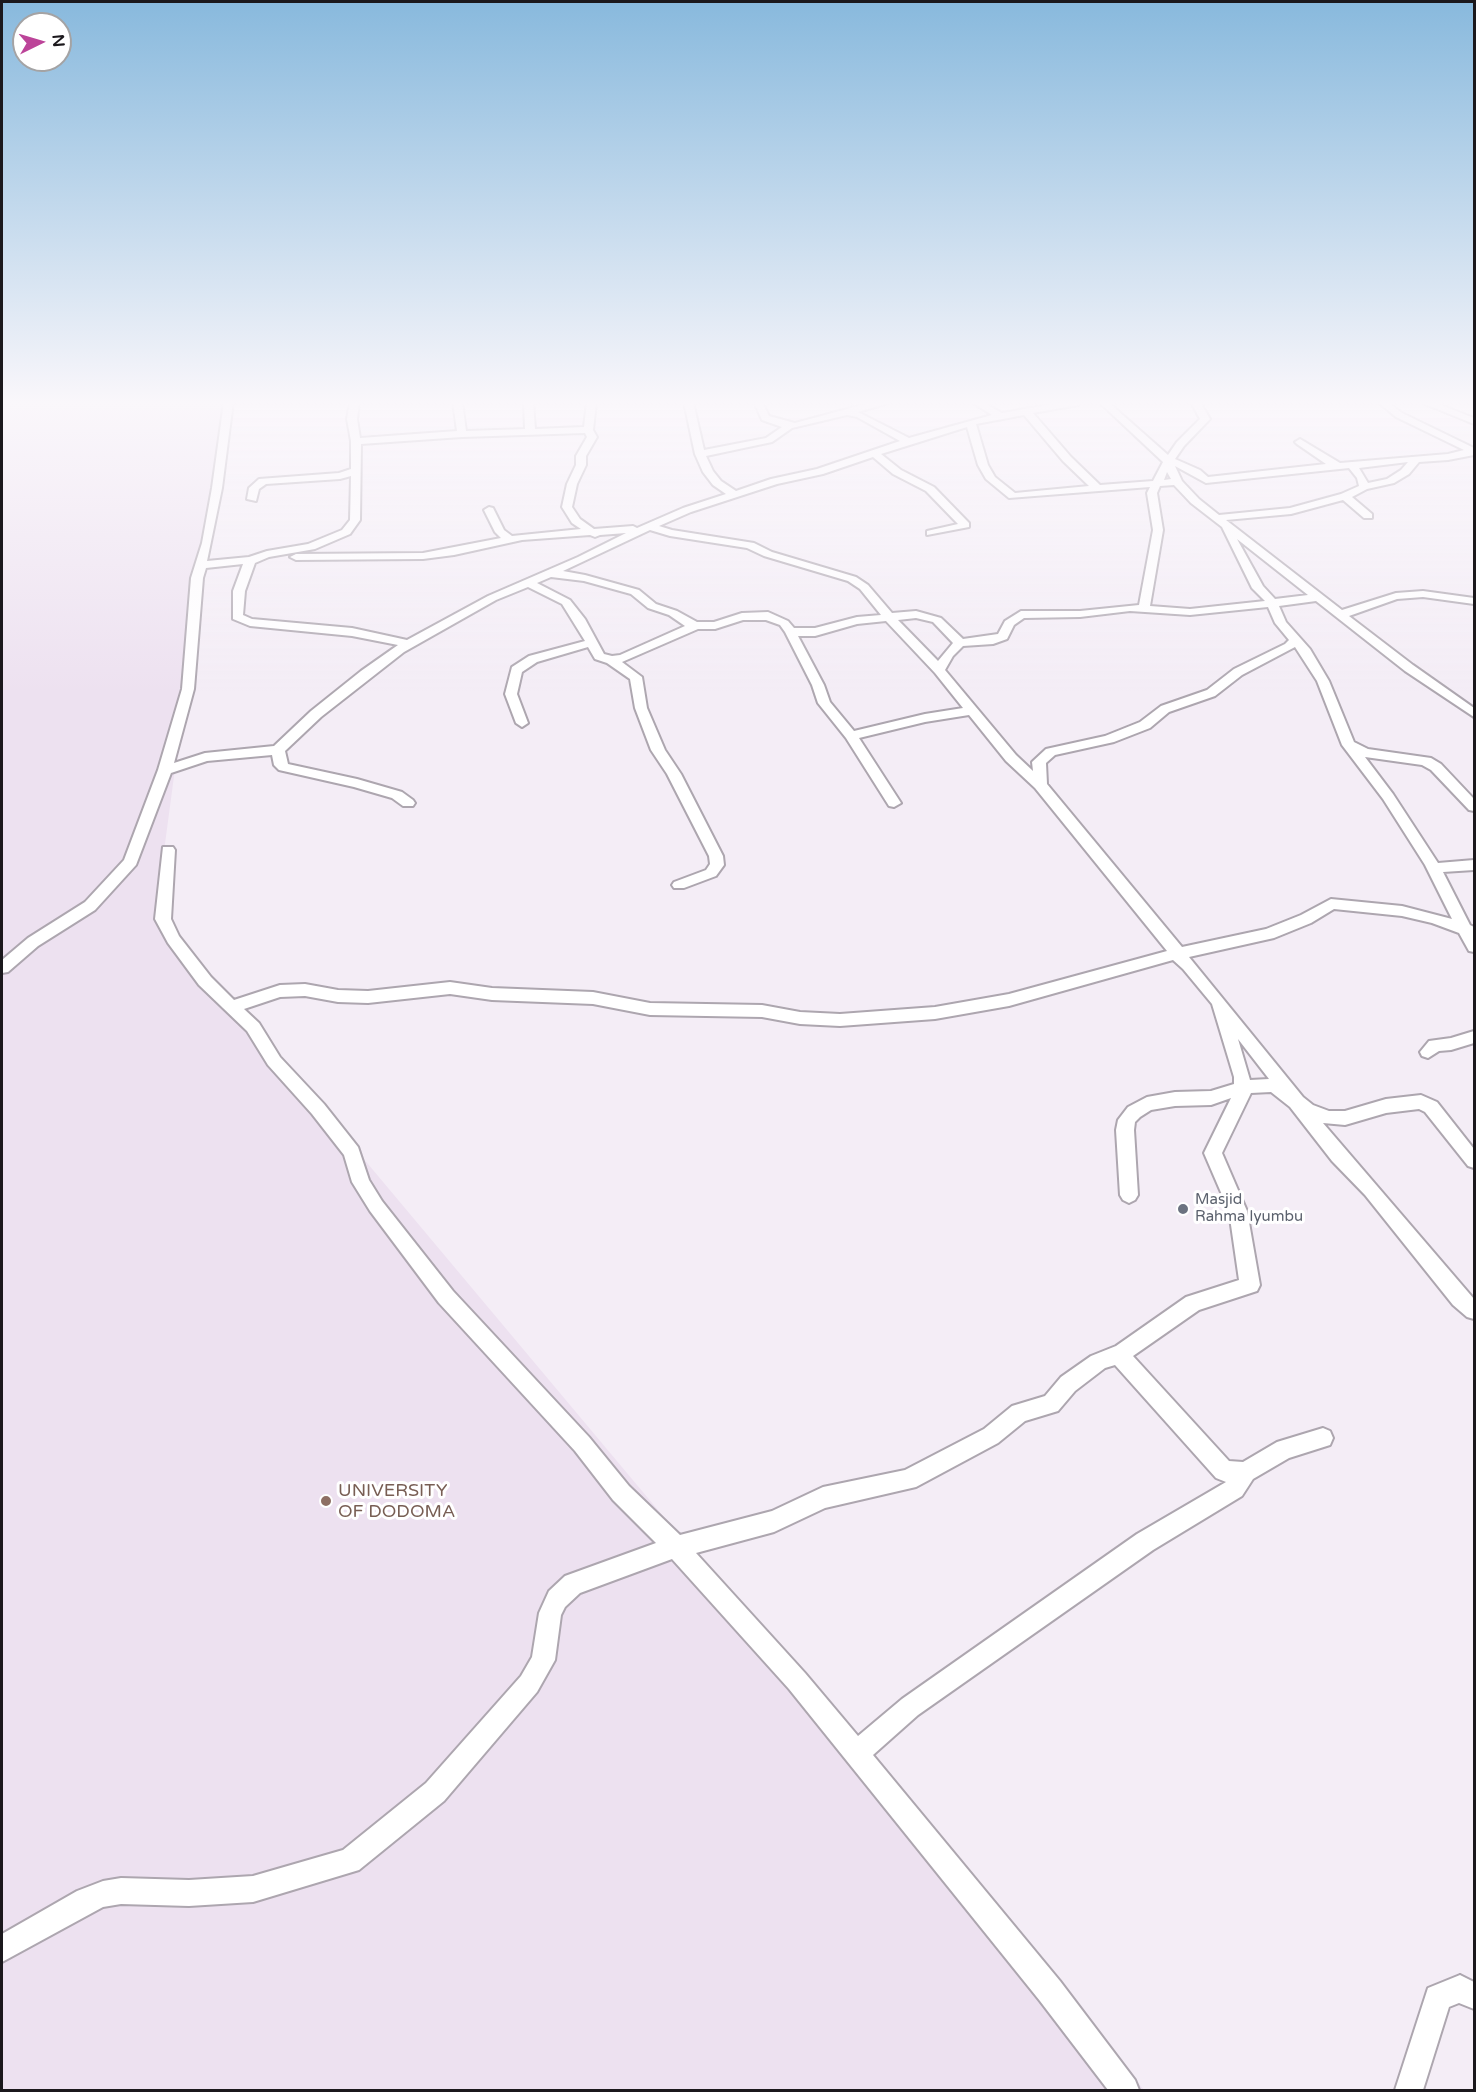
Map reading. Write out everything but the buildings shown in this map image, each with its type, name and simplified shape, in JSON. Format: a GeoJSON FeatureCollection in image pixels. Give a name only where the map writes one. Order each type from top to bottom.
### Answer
{"type":"FeatureCollection","features":[{"type":"Feature","properties":{"kind":"street"},"geometry":{"type":"LineString","coordinates":[[2,968],[33,942],[90,906],[131,862],[165,770],[188,689],[199,566],[207,543],[215,500]]}},
{"type":"Feature","properties":{"kind":"street"},"geometry":{"type":"LineString","coordinates":[[250,560],[267,554],[311,547],[346,532],[355,520],[355,500]]}},
{"type":"Feature","properties":{"kind":"street"},"geometry":{"type":"LineString","coordinates":[[569,500],[567,507],[576,521],[609,544]]}},
{"type":"Feature","properties":{"kind":"street"},"geometry":{"type":"LineString","coordinates":[[165,770],[205,757],[278,750],[345,689],[408,645],[492,598],[647,527],[717,500]]}},
{"type":"Feature","properties":{"kind":"street"},"geometry":{"type":"LineString","coordinates":[[931,533],[965,525],[940,500]]}},
{"type":"Feature","properties":{"kind":"street"},"geometry":{"type":"LineString","coordinates":[[1144,608],[1158,530],[1153,500]]}},
{"type":"Feature","properties":{"kind":"street"},"geometry":{"type":"LineString","coordinates":[[1197,500],[1222,522],[1340,615],[1409,668],[1474,713]]}},
{"type":"Feature","properties":{"kind":"street"},"geometry":{"type":"LineString","coordinates":[[1222,522],[1291,511],[1332,500]]}},
{"type":"Feature","properties":{"kind":"street"},"geometry":{"type":"LineString","coordinates":[[1349,500],[1368,516]]}},
{"type":"Feature","properties":{"kind":"street"},"geometry":{"type":"LineString","coordinates":[[489,510],[500,532],[509,539]]}},
{"type":"Feature","properties":{"kind":"street"},"geometry":{"type":"LineString","coordinates":[[1222,522],[1258,588],[1269,598],[1281,623],[1306,652],[1323,681],[1349,745],[1388,797],[1434,868],[1470,930],[1474,947]]}},
{"type":"Feature","properties":{"kind":"street"},"geometry":{"type":"LineString","coordinates":[[199,566],[302,557],[433,555],[509,539],[647,527],[750,545],[768,554],[852,579],[864,587],[974,710],[1011,758],[1040,785],[1174,947],[1176,954],[1189,965],[1219,1002],[1338,1156],[1371,1190],[1460,1299],[1474,1311]]}},
{"type":"Feature","properties":{"kind":"street"},"geometry":{"type":"LineString","coordinates":[[250,560],[239,591],[236,612],[240,620],[352,632],[408,645]]}},
{"type":"Feature","properties":{"kind":"street"},"geometry":{"type":"LineString","coordinates":[[549,573],[585,578],[635,592],[652,606],[673,613],[687,623],[696,626]]}},
{"type":"Feature","properties":{"kind":"street"},"geometry":{"type":"LineString","coordinates":[[527,582],[566,602],[579,619],[590,644],[599,656],[611,660],[636,677],[641,708],[658,750],[674,774],[716,856],[717,866],[711,873],[679,885]]}},
{"type":"Feature","properties":{"kind":"street"},"geometry":{"type":"LineString","coordinates":[[1340,615],[1396,596],[1416,594],[1474,599]]}},
{"type":"Feature","properties":{"kind":"street"},"geometry":{"type":"LineString","coordinates":[[939,670],[948,654],[960,643],[993,640],[1003,636],[1009,623],[1021,615],[1080,614],[1144,608],[1203,612],[1317,597]]}},
{"type":"Feature","properties":{"kind":"street"},"geometry":{"type":"LineString","coordinates":[[791,632],[834,628],[857,621],[916,614],[937,620],[960,643]]}},
{"type":"Feature","properties":{"kind":"street"},"geometry":{"type":"LineString","coordinates":[[611,660],[623,658],[696,626],[768,616],[784,623],[791,632],[818,685],[824,703],[850,736],[894,803]]}},
{"type":"Feature","properties":{"kind":"street"},"geometry":{"type":"LineString","coordinates":[[1040,785],[1040,762],[1051,752],[1109,739],[1145,725],[1164,709],[1211,693],[1238,672],[1289,647],[1296,639]]}},
{"type":"Feature","properties":{"kind":"street"},"geometry":{"type":"LineString","coordinates":[[522,723],[511,694],[516,670],[532,659],[590,644]]}},
{"type":"Feature","properties":{"kind":"street"},"geometry":{"type":"LineString","coordinates":[[850,736],[925,718],[974,710]]}},
{"type":"Feature","properties":{"kind":"street"},"geometry":{"type":"LineString","coordinates":[[1349,745],[1365,753],[1426,761],[1436,767],[1474,807]]}},
{"type":"Feature","properties":{"kind":"street"},"geometry":{"type":"LineString","coordinates":[[278,750],[281,765],[284,767],[312,771],[367,786],[397,795],[408,803]]}},
{"type":"Feature","properties":{"kind":"street"},"geometry":{"type":"LineString","coordinates":[[168,850],[162,920],[165,925],[199,972],[230,1007],[253,1027],[274,1062],[318,1109],[352,1152],[361,1182],[376,1206],[446,1297],[582,1444],[621,1492],[676,1547],[797,1681],[1050,1991],[1125,2091]]}},
{"type":"Feature","properties":{"kind":"street"},"geometry":{"type":"LineString","coordinates":[[1434,868],[1474,865]]}},
{"type":"Feature","properties":{"kind":"street"},"geometry":{"type":"LineString","coordinates":[[230,1007],[280,991],[305,990],[338,996],[368,997],[424,989],[450,988],[492,994],[593,998],[650,1009],[762,1011],[800,1018],[840,1020],[935,1013],[1008,1000],[1176,954],[1269,934],[1306,919],[1330,904],[1393,910],[1435,919],[1470,930]]}},
{"type":"Feature","properties":{"kind":"street"},"geometry":{"type":"LineString","coordinates":[[2,1949],[86,1900],[103,1894],[189,1893],[253,1889],[350,1861],[435,1792],[529,1684],[543,1659],[550,1613],[564,1590],[573,1584],[676,1547],[774,1521],[823,1498],[908,1480],[991,1436],[1019,1413],[1051,1404],[1068,1384],[1098,1362],[1118,1354],[1193,1303],[1250,1285],[1238,1211],[1213,1153],[1234,1114],[1242,1088],[1242,1077],[1219,1002]]}},
{"type":"Feature","properties":{"kind":"street"},"geometry":{"type":"LineString","coordinates":[[1428,1052],[1435,1045],[1451,1044],[1474,1037]]}},
{"type":"Feature","properties":{"kind":"street"},"geometry":{"type":"LineString","coordinates":[[1129,1195],[1125,1130],[1127,1120],[1134,1112],[1147,1104],[1175,1099],[1211,1098],[1242,1088],[1275,1086],[1307,1110],[1328,1118],[1345,1118],[1386,1106],[1421,1102],[1431,1107],[1474,1161]]}},
{"type":"Feature","properties":{"kind":"street"},"geometry":{"type":"LineString","coordinates":[[1118,1354],[1224,1471],[1245,1472]]}},
{"type":"Feature","properties":{"kind":"street"},"geometry":{"type":"LineString","coordinates":[[856,1754],[910,1707],[1115,1562],[1234,1489],[1245,1472],[1284,1449],[1323,1438]]}},
{"type":"Feature","properties":{"kind":"street"},"geometry":{"type":"LineString","coordinates":[[1409,2091],[1438,1998],[1460,1989],[1474,1996]]}},
{"type":"Feature","properties":{"kind":"shaded area","name":"UNIVERSITY OF DODOMA"},"geometry":{"type":"Polygon","coordinates":[[[2,500],[211,500],[156,911],[1144,2090],[2,2090],[2,500]]]}},
{"type":"Feature","properties":{"kind":"place","name":"Masjid Rahma Iyumbu"},"geometry":{"type":"Point","coordinates":[1183,1209]}},
{"type":"Feature","properties":{"kind":"place","name":"UNIVERSITY OF DODOMA"},"geometry":{"type":"Point","coordinates":[326,1501]}}]}
